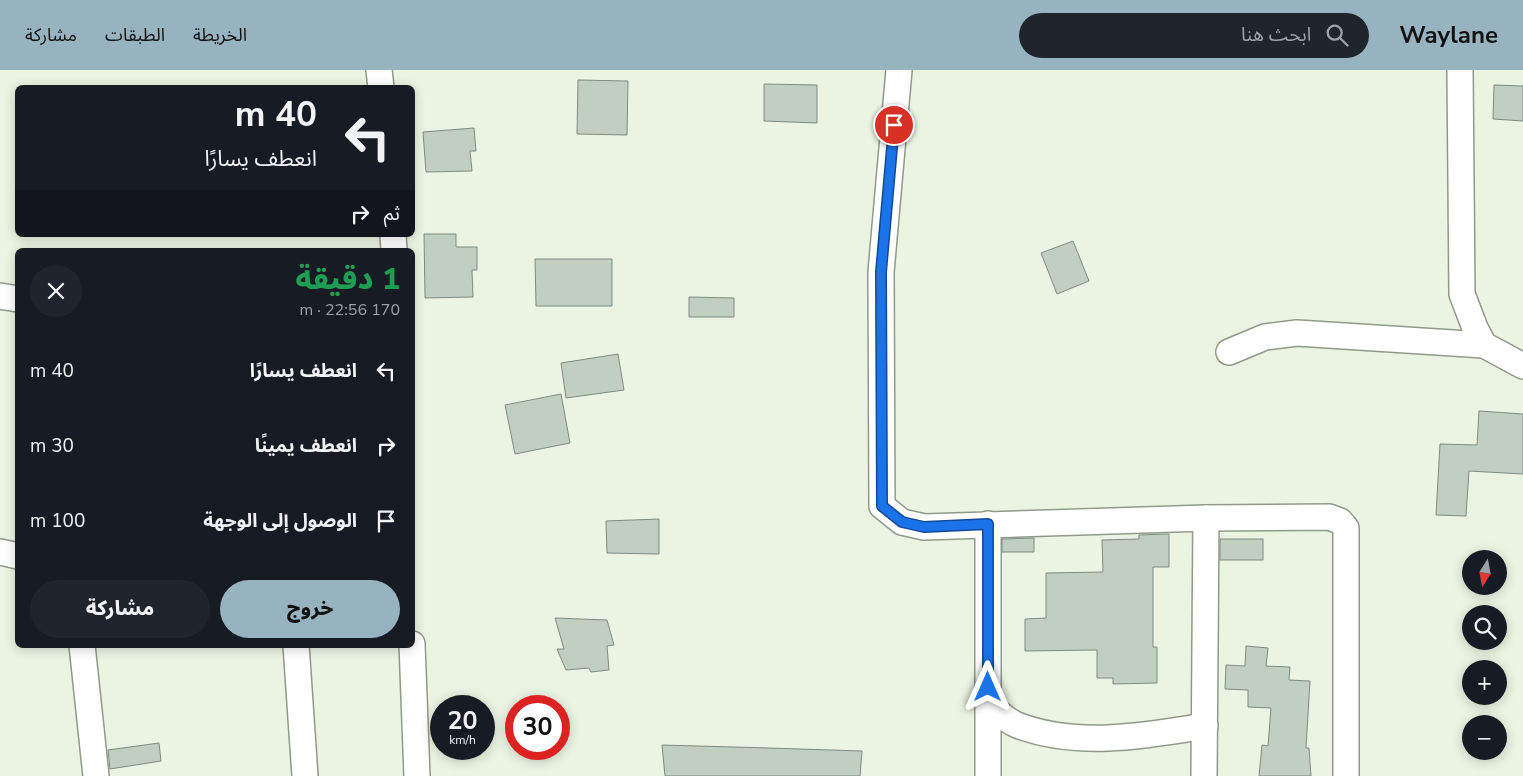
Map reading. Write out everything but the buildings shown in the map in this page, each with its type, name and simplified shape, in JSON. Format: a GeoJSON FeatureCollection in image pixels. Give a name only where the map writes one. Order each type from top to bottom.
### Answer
{"type":"FeatureCollection","features":[{"type":"Feature","properties":{"kind":"street"},"geometry":{"type":"LineString","coordinates":[[379,70],[381,85]]}},
{"type":"Feature","properties":{"kind":"street"},"geometry":{"type":"LineString","coordinates":[[899,70],[881,272],[882,506],[902,522],[924,527],[1206,518],[1329,517],[1340,521],[1346,528],[1346,776]]}},
{"type":"Feature","properties":{"kind":"street"},"geometry":{"type":"LineString","coordinates":[[1460,70],[1462,294],[1475,328],[1484,344]]}},
{"type":"Feature","properties":{"kind":"street"},"geometry":{"type":"LineString","coordinates":[[0,296],[15,298]]}},
{"type":"Feature","properties":{"kind":"street"},"geometry":{"type":"LineString","coordinates":[[1229,352],[1265,337],[1297,333],[1484,344],[1523,366]]}},
{"type":"Feature","properties":{"kind":"street"},"geometry":{"type":"LineString","coordinates":[[1204,776],[1206,518]]}},
{"type":"Feature","properties":{"kind":"street"},"geometry":{"type":"LineString","coordinates":[[988,524],[988,776]]}},
{"type":"Feature","properties":{"kind":"street"},"geometry":{"type":"LineString","coordinates":[[0,552],[15,555]]}},
{"type":"Feature","properties":{"kind":"street"},"geometry":{"type":"LineString","coordinates":[[82,648],[96,776]]}},
{"type":"Feature","properties":{"kind":"street"},"geometry":{"type":"LineString","coordinates":[[296,648],[305,776]]}},
{"type":"Feature","properties":{"kind":"street"},"geometry":{"type":"LineString","coordinates":[[412,648],[417,776]]}},
{"type":"Feature","properties":{"kind":"street"},"geometry":{"type":"LineString","coordinates":[[989,705],[1015,724],[1056,736],[1140,736],[1205,726]]}},
{"type":"Feature","properties":{"kind":"route"},"geometry":{"type":"LineString","coordinates":[[894,125],[881,272],[882,506],[902,522],[924,527],[988,524],[988,687]]}}]}
